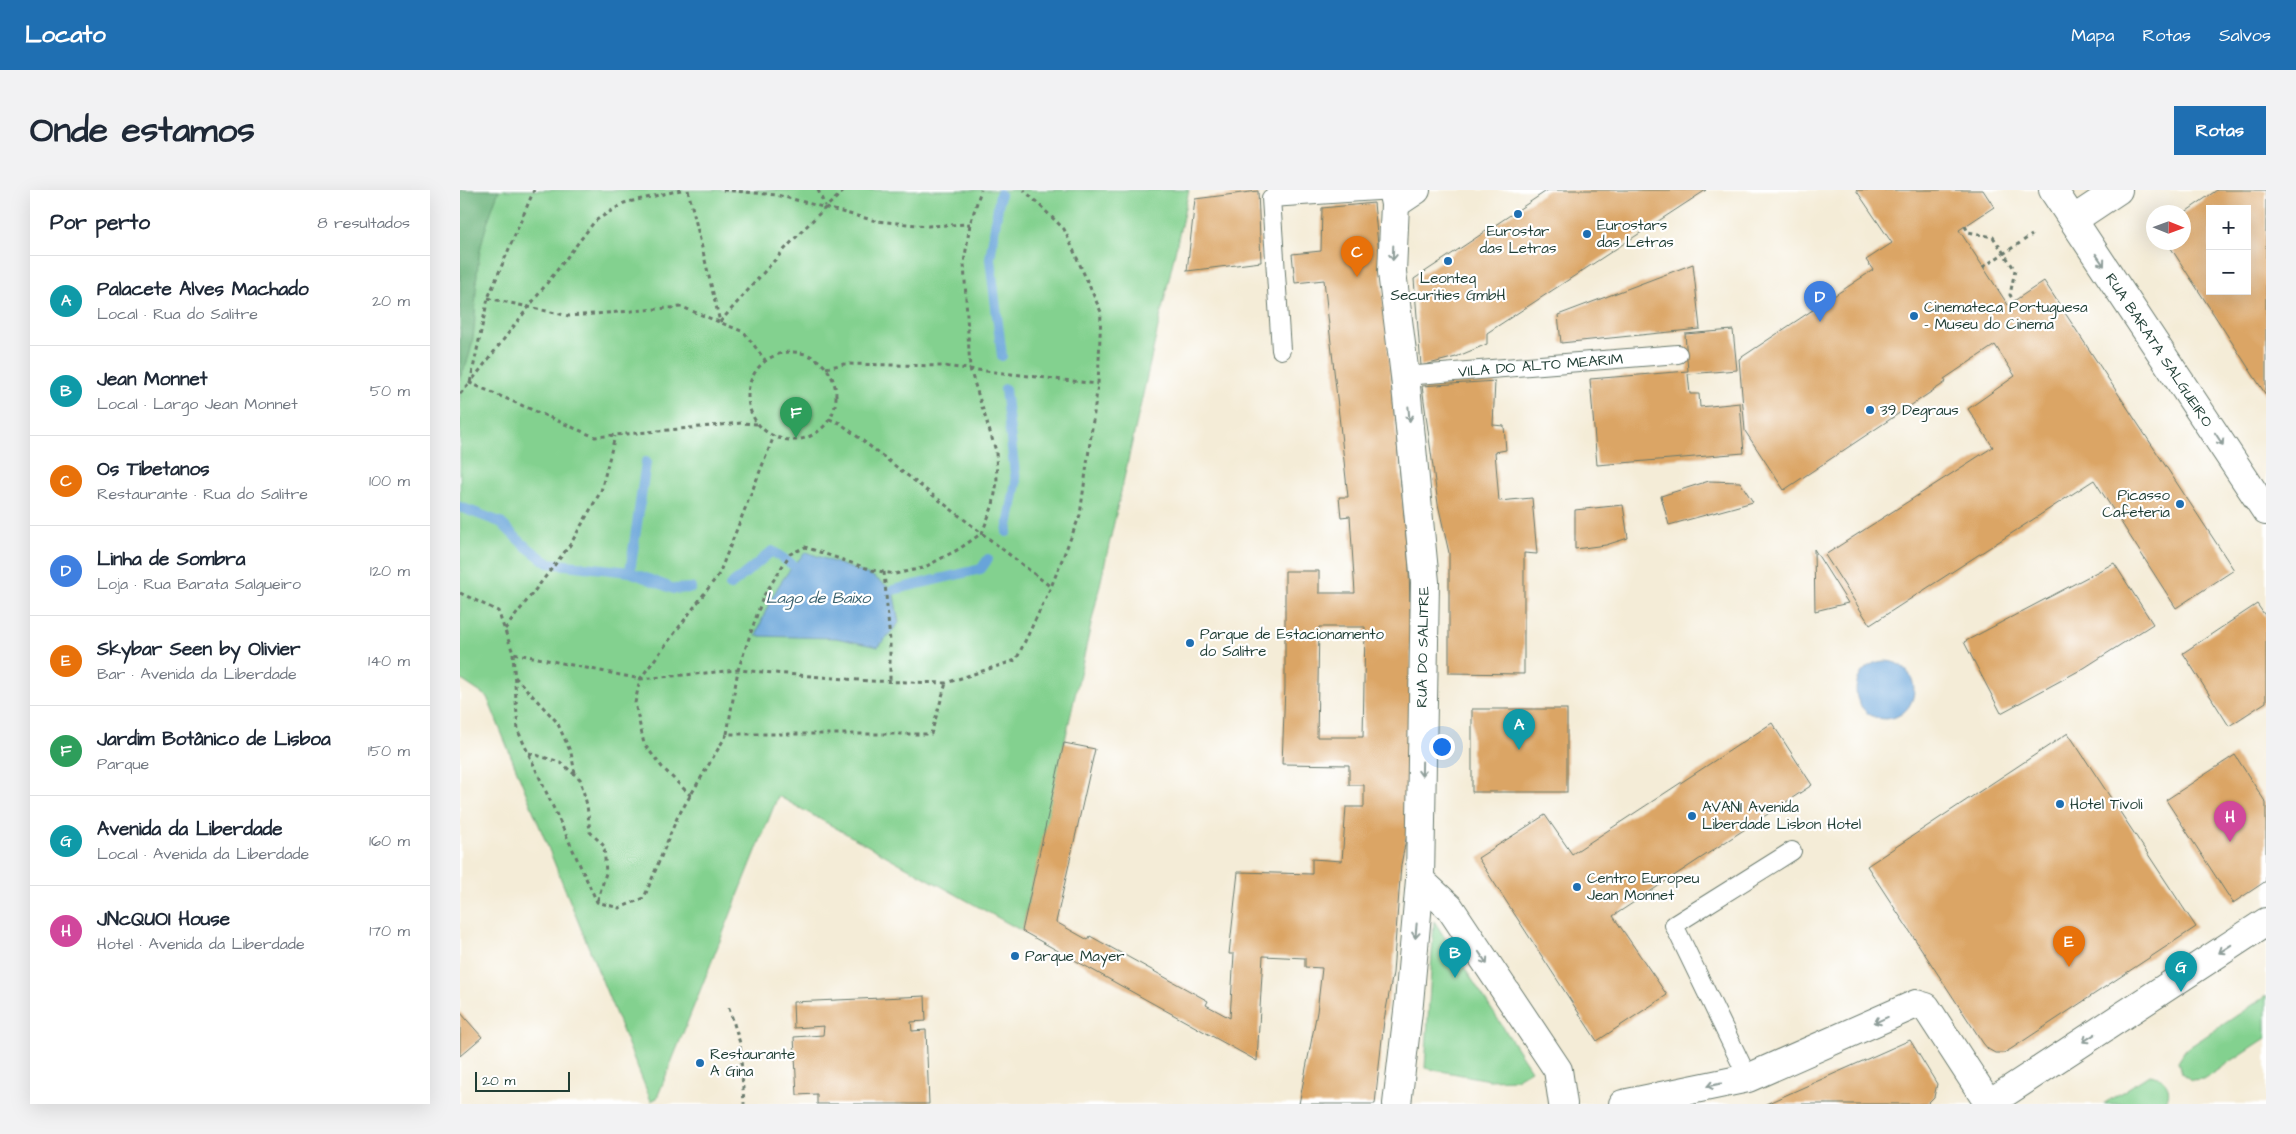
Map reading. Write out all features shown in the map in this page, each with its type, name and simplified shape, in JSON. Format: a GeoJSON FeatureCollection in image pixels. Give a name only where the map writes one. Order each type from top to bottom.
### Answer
{"type":"FeatureCollection","features":[{"type":"Feature","properties":{"kind":"street","name":"RUA BARATA SALGUEIRO"},"geometry":{"type":"LineString","coordinates":[[2053,190],[2266,511]]}},
{"type":"Feature","properties":{"kind":"street"},"geometry":{"type":"LineString","coordinates":[[2073,220],[2118,190]]}},
{"type":"Feature","properties":{"kind":"street","name":"RUA DO SALITRE"},"geometry":{"type":"LineString","coordinates":[[1397,1104],[1409,1003],[1420,880],[1424,582],[1405,376],[1392,272],[1399,194]]}},
{"type":"Feature","properties":{"kind":"street"},"geometry":{"type":"LineString","coordinates":[[1420,880],[1450,908],[1558,1070],[1563,1104]]}},
{"type":"Feature","properties":{"kind":"street"},"geometry":{"type":"LineString","coordinates":[[1623,1104],[1748,1078],[1916,1004],[1926,1007],[1988,1104],[2266,922]]}},
{"type":"Feature","properties":{"kind":"lane"},"geometry":{"type":"LineString","coordinates":[[1281,350],[1271,198],[1399,194]]}},
{"type":"Feature","properties":{"kind":"lane","name":"VILA DO ALTO MEARIM"},"geometry":{"type":"LineString","coordinates":[[1405,376],[1678,354]]}},
{"type":"Feature","properties":{"kind":"lane"},"geometry":{"type":"LineString","coordinates":[[1748,1078],[1674,925],[1792,851]]}},
{"type":"Feature","properties":{"kind":"path"},"geometry":{"type":"LineString","coordinates":[[470,383],[488,298],[534,190]]}},
{"type":"Feature","properties":{"kind":"path"},"geometry":{"type":"LineString","coordinates":[[460,394],[596,221],[624,204],[681,190]]}},
{"type":"Feature","properties":{"kind":"path"},"geometry":{"type":"LineString","coordinates":[[688,190],[720,322]]}},
{"type":"Feature","properties":{"kind":"path"},"geometry":{"type":"LineString","coordinates":[[723,190],[777,195],[876,221],[928,226],[970,224]]}},
{"type":"Feature","properties":{"kind":"path"},"geometry":{"type":"LineString","coordinates":[[818,190],[825,207]]}},
{"type":"Feature","properties":{"kind":"path"},"geometry":{"type":"LineString","coordinates":[[720,322],[825,207],[845,190]]}},
{"type":"Feature","properties":{"kind":"path"},"geometry":{"type":"LineString","coordinates":[[460,593],[498,611],[513,653],[518,731],[597,902],[619,908],[644,898],[676,818],[727,734],[738,670],[763,596],[790,554],[806,547],[872,570],[895,574],[923,568],[959,549],[982,533],[993,505],[998,482],[996,451],[970,369],[964,263],[970,224],[980,190]]}},
{"type":"Feature","properties":{"kind":"path"},"geometry":{"type":"LineString","coordinates":[[513,653],[640,679],[738,670],[890,681],[946,682],[1016,660],[1051,587],[1080,515],[1098,384],[1102,312],[1064,228],[1024,190]]}},
{"type":"Feature","properties":{"kind":"path"},"geometry":{"type":"LineString","coordinates":[[1965,226],[1968,232],[1993,237],[2015,270],[2010,295],[2014,301]]}},
{"type":"Feature","properties":{"kind":"path"},"geometry":{"type":"LineString","coordinates":[[1983,267],[2032,235]]}},
{"type":"Feature","properties":{"kind":"path"},"geometry":{"type":"LineString","coordinates":[[488,298],[569,316],[682,307],[744,332],[765,360]]}},
{"type":"Feature","properties":{"kind":"path"},"geometry":{"type":"LineString","coordinates":[[790,352],[804,354],[815,359],[826,368],[832,379],[835,393],[834,406],[829,419],[811,436],[798,440],[786,440],[774,436],[757,424],[748,401],[749,385],[755,372],[765,360],[777,354],[790,352]]}},
{"type":"Feature","properties":{"kind":"path"},"geometry":{"type":"LineString","coordinates":[[826,368],[844,364],[944,366],[1098,384]]}},
{"type":"Feature","properties":{"kind":"path"},"geometry":{"type":"LineString","coordinates":[[470,383],[595,437],[742,423],[757,424]]}},
{"type":"Feature","properties":{"kind":"path"},"geometry":{"type":"LineString","coordinates":[[829,419],[840,424],[1051,587]]}},
{"type":"Feature","properties":{"kind":"path"},"geometry":{"type":"LineString","coordinates":[[504,630],[570,545],[601,490],[616,436]]}},
{"type":"Feature","properties":{"kind":"path"},"geometry":{"type":"LineString","coordinates":[[691,796],[662,767],[644,744],[635,703],[640,679],[719,574],[774,436]]}},
{"type":"Feature","properties":{"kind":"path"},"geometry":{"type":"LineString","coordinates":[[884,572],[890,640],[890,681]]}},
{"type":"Feature","properties":{"kind":"path"},"geometry":{"type":"LineString","coordinates":[[514,677],[557,722],[571,753],[575,773]]}},
{"type":"Feature","properties":{"kind":"path"},"geometry":{"type":"LineString","coordinates":[[727,734],[824,736],[931,734],[946,682]]}},
{"type":"Feature","properties":{"kind":"path"},"geometry":{"type":"LineString","coordinates":[[528,753],[560,762],[580,779],[587,805],[590,832],[604,846],[606,873],[597,902]]}},
{"type":"Feature","properties":{"kind":"path"},"geometry":{"type":"LineString","coordinates":[[729,1008],[740,1044],[744,1104]]}},
{"type":"Feature","properties":{"kind":"green space"},"geometry":{"type":"Polygon","coordinates":[[[460,190],[1189,190],[1022,931],[778,796],[657,1098],[651,1101],[487,697],[460,679],[460,190]]]}},
{"type":"Feature","properties":{"kind":"green space"},"geometry":{"type":"Polygon","coordinates":[[[460,190],[499,190],[481,245],[471,350],[460,377],[460,190]]]}},
{"type":"Feature","properties":{"kind":"green space"},"geometry":{"type":"Polygon","coordinates":[[[1434,921],[1531,1070],[1516,1079],[1489,1080],[1425,1068],[1434,921]]]}},
{"type":"Feature","properties":{"kind":"green space"},"geometry":{"type":"Polygon","coordinates":[[[2266,996],[2266,1038],[2204,1079],[2191,1080],[2181,1073],[2178,1061],[2185,1050],[2266,996]]]}},
{"type":"Feature","properties":{"kind":"green space"},"geometry":{"type":"Polygon","coordinates":[[[2149,1075],[2160,1078],[2167,1085],[2169,1094],[2164,1104],[2103,1104],[2149,1075]]]}},
{"type":"Feature","properties":{"kind":"water","name":"Lago de Baixo"},"geometry":{"type":"Polygon","coordinates":[[[806,552],[872,576],[893,590],[899,623],[878,647],[836,638],[756,636],[776,591],[789,571],[806,552]]]}},
{"type":"Feature","properties":{"kind":"water"},"geometry":{"type":"Polygon","coordinates":[[[1885,661],[1901,666],[1909,674],[1914,690],[1909,706],[1901,714],[1885,719],[1869,714],[1861,706],[1856,690],[1861,674],[1869,666],[1885,661]]]}},
{"type":"Feature","properties":{"kind":"building"},"geometry":{"type":"Polygon","coordinates":[[[1548,190],[1706,190],[1487,333],[1487,344],[1456,357],[1421,366],[1414,279],[1548,190]]]}},
{"type":"Feature","properties":{"kind":"building"},"geometry":{"type":"Polygon","coordinates":[[[1856,190],[1983,190],[1994,207],[1959,230],[2008,305],[2044,281],[2234,570],[2176,608],[2094,480],[1870,625],[1825,555],[1993,447],[1968,409],[2015,376],[1995,345],[1944,379],[1946,382],[1784,490],[1745,431],[1739,359],[1873,270],[1866,260],[1892,243],[1856,190]]]}},
{"type":"Feature","properties":{"kind":"building"},"geometry":{"type":"Polygon","coordinates":[[[2217,190],[2266,190],[2266,395],[2172,250],[2191,250],[2191,208],[2217,190]]]}},
{"type":"Feature","properties":{"kind":"building"},"geometry":{"type":"Polygon","coordinates":[[[1258,191],[1261,262],[1187,271],[1195,199],[1258,191]]]}},
{"type":"Feature","properties":{"kind":"building"},"geometry":{"type":"Polygon","coordinates":[[[1374,203],[1409,567],[1412,697],[1407,834],[1401,865],[1393,973],[1384,1020],[1375,1104],[1299,1104],[1317,1012],[1322,968],[1305,967],[1305,958],[1263,956],[1257,1061],[1022,931],[1064,743],[1095,749],[1056,922],[1088,940],[1090,936],[1208,1001],[1206,1005],[1230,1018],[1234,954],[1229,954],[1238,872],[1312,874],[1312,859],[1342,861],[1346,807],[1364,807],[1364,785],[1349,785],[1349,765],[1282,764],[1285,687],[1285,571],[1319,571],[1319,593],[1355,593],[1350,516],[1341,517],[1339,497],[1348,497],[1324,280],[1295,283],[1292,254],[1321,251],[1322,208],[1374,203]],[[1319,627],[1317,737],[1363,737],[1365,627],[1319,627]]]}},
{"type":"Feature","properties":{"kind":"building"},"geometry":{"type":"Polygon","coordinates":[[[1693,264],[1700,329],[1561,343],[1558,315],[1693,264]]]}},
{"type":"Feature","properties":{"kind":"building"},"geometry":{"type":"Polygon","coordinates":[[[1733,330],[1737,370],[1688,374],[1690,394],[1699,394],[1700,407],[1740,403],[1744,453],[1597,465],[1590,379],[1688,371],[1685,334],[1733,330]]]}},
{"type":"Feature","properties":{"kind":"building"},"geometry":{"type":"Polygon","coordinates":[[[1495,381],[1493,425],[1504,426],[1506,450],[1495,452],[1499,501],[1532,498],[1537,554],[1524,553],[1524,674],[1449,673],[1449,553],[1438,504],[1422,386],[1495,381]]]}},
{"type":"Feature","properties":{"kind":"building"},"geometry":{"type":"Polygon","coordinates":[[[1709,481],[1740,482],[1753,502],[1669,525],[1661,496],[1709,481]]]}},
{"type":"Feature","properties":{"kind":"building"},"geometry":{"type":"Polygon","coordinates":[[[1623,505],[1628,538],[1606,545],[1575,549],[1575,510],[1623,505]]]}},
{"type":"Feature","properties":{"kind":"building"},"geometry":{"type":"Polygon","coordinates":[[[1814,549],[1848,603],[1815,611],[1814,549]]]}},
{"type":"Feature","properties":{"kind":"building"},"geometry":{"type":"Polygon","coordinates":[[[2114,563],[2153,624],[2084,668],[2001,713],[1964,642],[2114,563]]]}},
{"type":"Feature","properties":{"kind":"building"},"geometry":{"type":"Polygon","coordinates":[[[2257,604],[2266,617],[2266,702],[2229,726],[2183,653],[2257,604]]]}},
{"type":"Feature","properties":{"kind":"building"},"geometry":{"type":"Polygon","coordinates":[[[1472,709],[1567,709],[1567,792],[1472,792],[1472,709]]]}},
{"type":"Feature","properties":{"kind":"building","name":"Centro Europeu Jean Monnet"},"geometry":{"type":"Polygon","coordinates":[[[1772,723],[1812,785],[1613,916],[1667,995],[1597,1041],[1478,858],[1545,815],[1572,854],[1772,723]]]}},
{"type":"Feature","properties":{"kind":"building"},"geometry":{"type":"Polygon","coordinates":[[[2068,733],[2196,927],[2011,1049],[2004,1053],[1995,1053],[1983,1043],[1867,866],[2068,733]]]}},
{"type":"Feature","properties":{"kind":"building"},"geometry":{"type":"Polygon","coordinates":[[[2235,755],[2266,803],[2266,881],[2233,903],[2166,800],[2235,755]]]}},
{"type":"Feature","properties":{"kind":"building"},"geometry":{"type":"Polygon","coordinates":[[[925,996],[926,1021],[911,1022],[912,1031],[926,1030],[929,1104],[817,1104],[817,1094],[797,1095],[794,1037],[823,1035],[824,1026],[794,1028],[793,1002],[925,996]]]}},
{"type":"Feature","properties":{"kind":"building"},"geometry":{"type":"Polygon","coordinates":[[[460,1012],[482,1037],[460,1056],[460,1012]]]}},
{"type":"Feature","properties":{"kind":"building"},"geometry":{"type":"Polygon","coordinates":[[[1910,1040],[1937,1084],[1934,1097],[1927,1104],[1766,1104],[1910,1040]]]}},
{"type":"Feature","properties":{"kind":"waterway"},"geometry":{"type":"LineString","coordinates":[[1000,194],[990,259],[1002,356]]}},
{"type":"Feature","properties":{"kind":"waterway"},"geometry":{"type":"LineString","coordinates":[[1005,389],[1016,483],[1007,532]]}},
{"type":"Feature","properties":{"kind":"waterway"},"geometry":{"type":"LineString","coordinates":[[630,572],[646,462]]}},
{"type":"Feature","properties":{"kind":"waterway"},"geometry":{"type":"LineString","coordinates":[[460,507],[500,522],[524,545],[548,563],[630,572],[674,589],[691,588]]}},
{"type":"Feature","properties":{"kind":"waterway"},"geometry":{"type":"LineString","coordinates":[[730,586],[772,551],[793,565]]}},
{"type":"Feature","properties":{"kind":"waterway"},"geometry":{"type":"LineString","coordinates":[[893,590],[981,569],[988,559]]}},
{"type":"Feature","properties":{"kind":"place","name":"Eurostar das Letras"},"geometry":{"type":"Point","coordinates":[1518,214]}},
{"type":"Feature","properties":{"kind":"place","name":"Eurostars das Letras"},"geometry":{"type":"Point","coordinates":[1587,234]}},
{"type":"Feature","properties":{"kind":"place","name":"Leonteq Securities GmbH"},"geometry":{"type":"Point","coordinates":[1448,261]}},
{"type":"Feature","properties":{"kind":"place","name":"Os Tibetanos"},"geometry":{"type":"Point","coordinates":[1357,277]}},
{"type":"Feature","properties":{"kind":"place","name":"Cinemateca Portuguesa - Museu do Cinema"},"geometry":{"type":"Point","coordinates":[1914,316]}},
{"type":"Feature","properties":{"kind":"place","name":"Linha de Sombra"},"geometry":{"type":"Point","coordinates":[1820,322]}},
{"type":"Feature","properties":{"kind":"place","name":"39 Degraus"},"geometry":{"type":"Point","coordinates":[1870,410]}},
{"type":"Feature","properties":{"kind":"place","name":"Jardim Botânico de Lisboa"},"geometry":{"type":"Point","coordinates":[796,438]}},
{"type":"Feature","properties":{"kind":"place","name":"Picasso Cafeteria"},"geometry":{"type":"Point","coordinates":[2180,504]}},
{"type":"Feature","properties":{"kind":"place","name":"Parque de Estacionamento do Salitre"},"geometry":{"type":"Point","coordinates":[1190,643]}},
{"type":"Feature","properties":{"kind":"place","name":"Palacete Alves Machado"},"geometry":{"type":"Point","coordinates":[1519,750]}},
{"type":"Feature","properties":{"kind":"place","name":"Hotel Tivoli"},"geometry":{"type":"Point","coordinates":[2060,804]}},
{"type":"Feature","properties":{"kind":"place","name":"AVANI Avenida Liberdade Lisbon Hotel"},"geometry":{"type":"Point","coordinates":[1692,816]}},
{"type":"Feature","properties":{"kind":"place","name":"JNcQUOI House"},"geometry":{"type":"Point","coordinates":[2230,842]}},
{"type":"Feature","properties":{"kind":"place","name":"Centro Europeu Jean Monnet"},"geometry":{"type":"Point","coordinates":[1577,887]}},
{"type":"Feature","properties":{"kind":"place","name":"Parque Mayer"},"geometry":{"type":"Point","coordinates":[1015,956]}},
{"type":"Feature","properties":{"kind":"place","name":"Skybar Seen by Olivier"},"geometry":{"type":"Point","coordinates":[2069,967]}},
{"type":"Feature","properties":{"kind":"place","name":"Jean Monnet"},"geometry":{"type":"Point","coordinates":[1455,978]}},
{"type":"Feature","properties":{"kind":"place","name":"Avenida da Liberdade"},"geometry":{"type":"Point","coordinates":[2181,992]}},
{"type":"Feature","properties":{"kind":"place","name":"Restaurante A Gina"},"geometry":{"type":"Point","coordinates":[700,1063]}}]}
